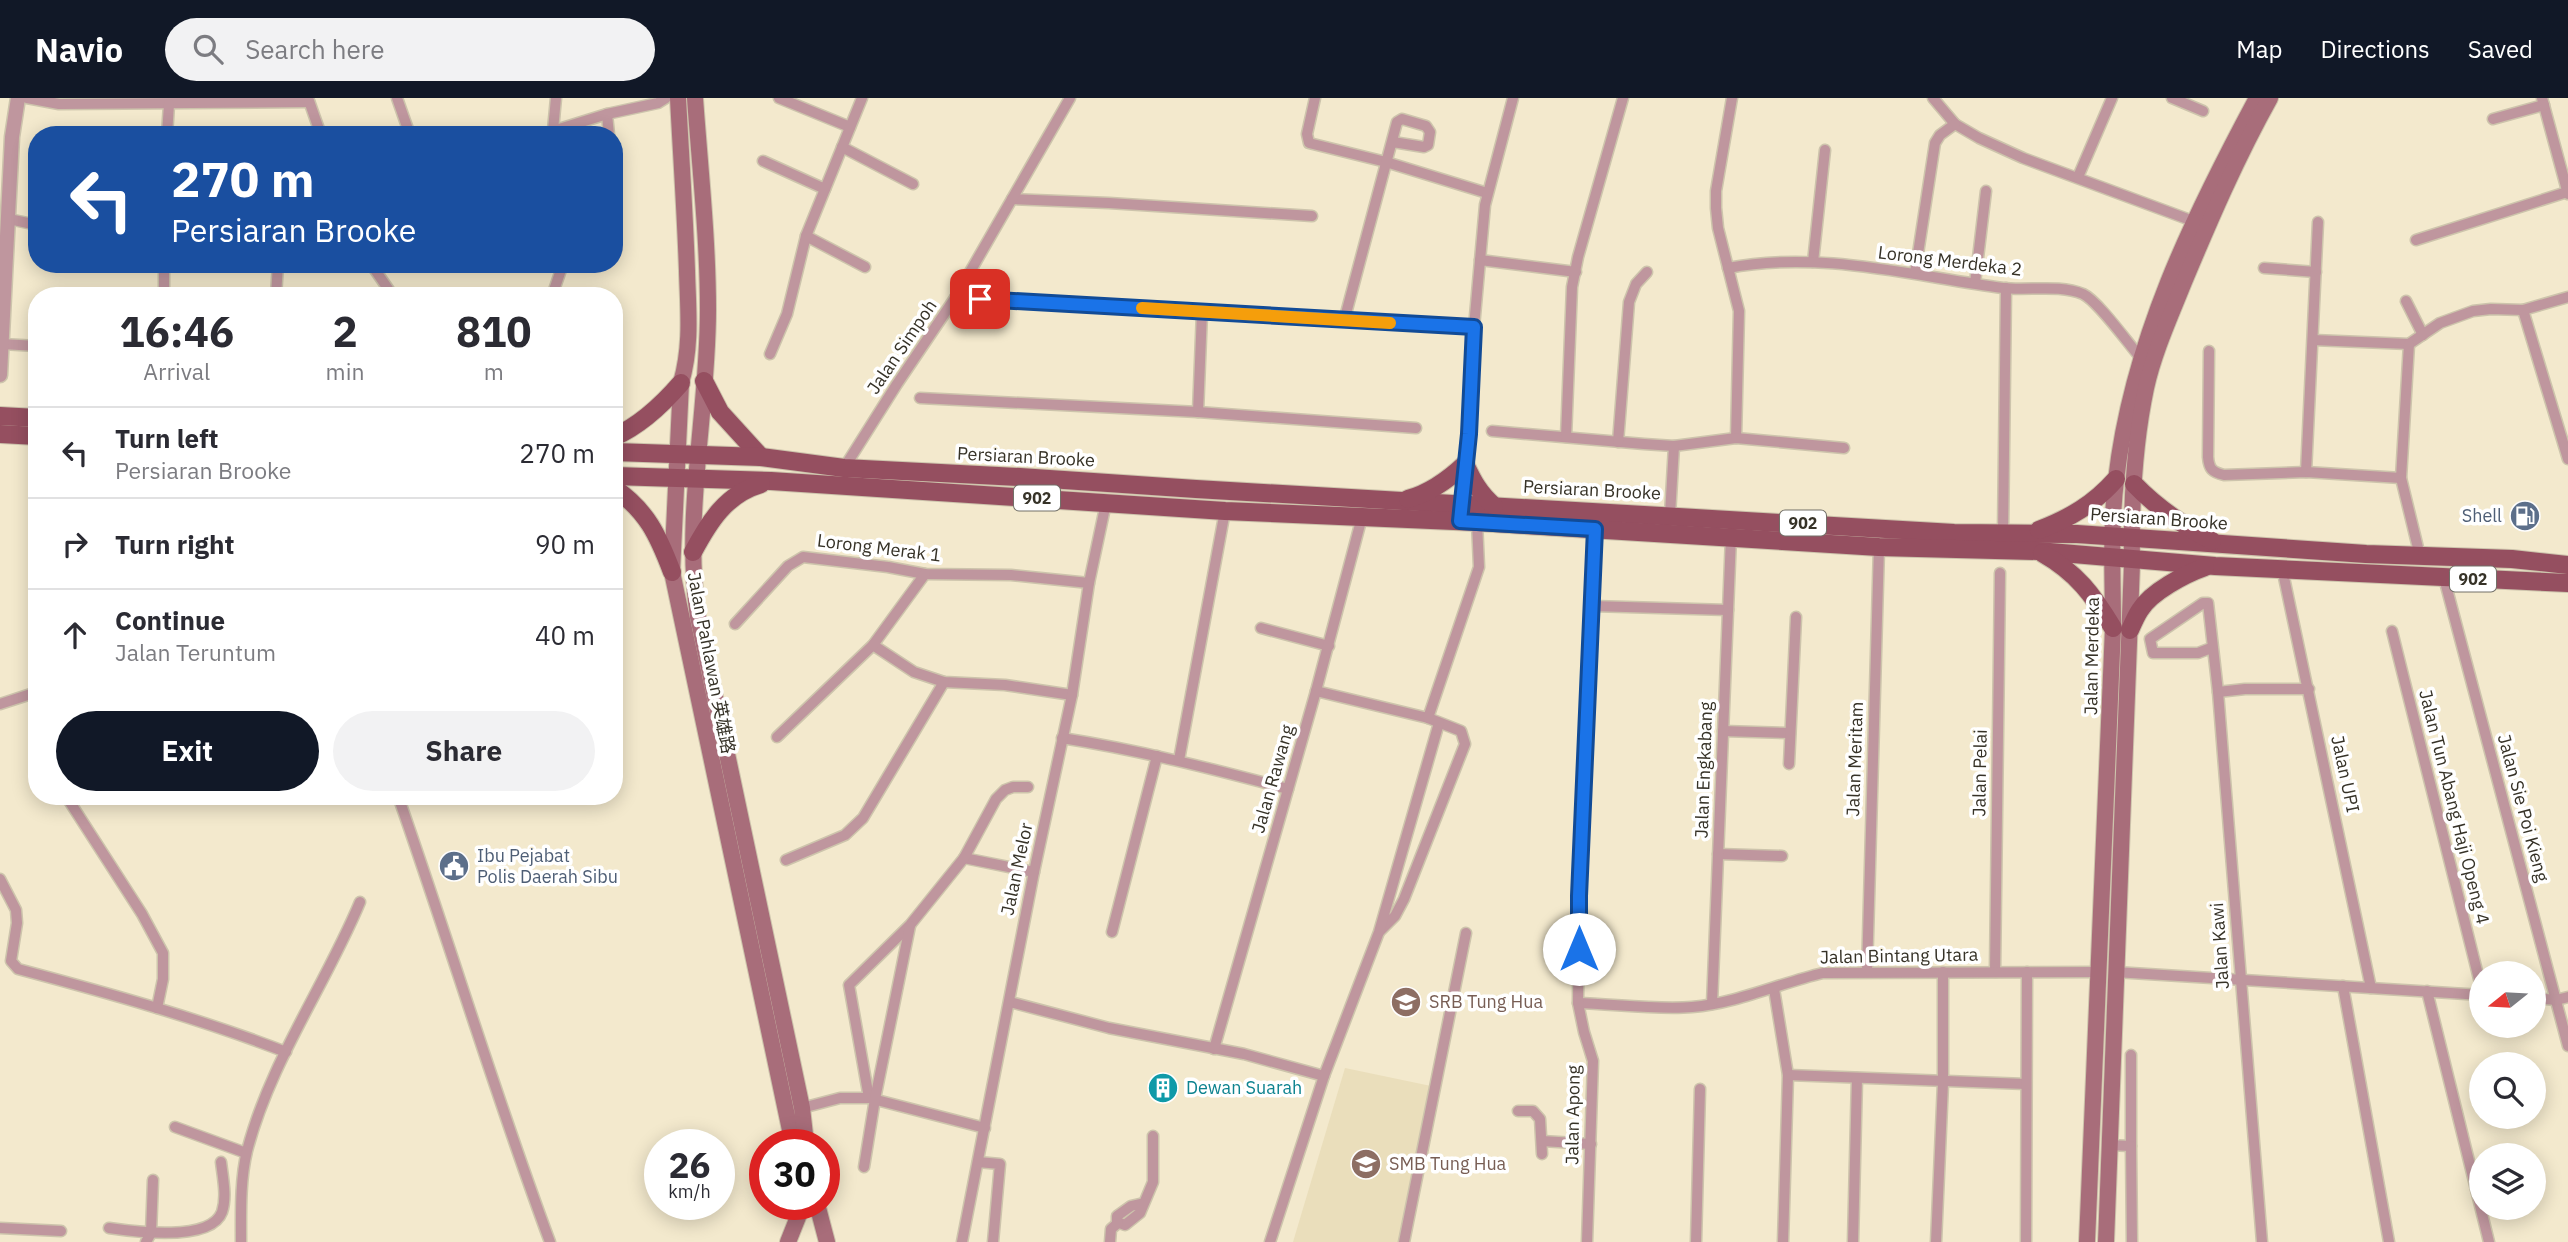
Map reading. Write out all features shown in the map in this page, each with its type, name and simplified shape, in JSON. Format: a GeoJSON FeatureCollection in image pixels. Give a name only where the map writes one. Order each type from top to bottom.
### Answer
{"type":"FeatureCollection","features":[{"type":"Feature","properties":{"kind":"main road","name":"Jalan Pahlawan 英雄路"},"geometry":{"type":"LineString","coordinates":[[678,98],[690,340],[681,383],[673,572],[790,1129]]}},
{"type":"Feature","properties":{"kind":"main road","name":"Jalan Pahlawan 英雄路"},"geometry":{"type":"LineString","coordinates":[[695,98],[708,310],[696,455],[692,579],[804,1129]]}},
{"type":"Feature","properties":{"kind":"main road","name":"Jalan Merdeka"},"geometry":{"type":"LineString","coordinates":[[2121,629],[2112,557],[2116,479],[2140,357],[2193,221],[2257,98]]}},
{"type":"Feature","properties":{"kind":"main road","name":"Jalan Merdeka"},"geometry":{"type":"LineString","coordinates":[[2087,1242],[2107,972],[2121,629],[2132,558],[2134,484],[2146,390],[2152,367],[2211,217],[2270,98]]}},
{"type":"Feature","properties":{"kind":"main road"},"geometry":{"type":"LineString","coordinates":[[704,381],[720,412],[761,457]]}},
{"type":"Feature","properties":{"kind":"main road"},"geometry":{"type":"LineString","coordinates":[[623,432],[645,419],[665,402],[681,383]]}},
{"type":"Feature","properties":{"kind":"main road"},"geometry":{"type":"LineString","coordinates":[[0,416],[28,418]]}},
{"type":"Feature","properties":{"kind":"main road"},"geometry":{"type":"LineString","coordinates":[[0,434],[28,436]]}},
{"type":"Feature","properties":{"kind":"main road","name":"Persiaran Brooke"},"geometry":{"type":"LineString","coordinates":[[623,453],[761,457],[844,468],[1405,500],[1467,516],[1494,506],[2003,534],[2132,537],[2220,545],[2512,559],[2568,565]]}},
{"type":"Feature","properties":{"kind":"main road"},"geometry":{"type":"LineString","coordinates":[[1405,500],[1421,495],[1465,464],[1481,495],[1494,506]]}},
{"type":"Feature","properties":{"kind":"main road","name":"Persiaran Brooke"},"geometry":{"type":"LineString","coordinates":[[623,476],[771,481],[1225,511],[1362,517],[1467,516],[1595,529],[1879,547],[2038,551],[2208,565],[2568,583]]}},
{"type":"Feature","properties":{"kind":"main road"},"geometry":{"type":"LineString","coordinates":[[2033,533],[2066,520],[2085,508],[2116,479]]}},
{"type":"Feature","properties":{"kind":"main road"},"geometry":{"type":"LineString","coordinates":[[693,552],[707,526],[733,497],[744,489],[771,481]]}},
{"type":"Feature","properties":{"kind":"main road"},"geometry":{"type":"LineString","coordinates":[[2134,484],[2151,502],[2179,523],[2220,545]]}},
{"type":"Feature","properties":{"kind":"main road"},"geometry":{"type":"LineString","coordinates":[[623,494],[649,520],[673,572]]}},
{"type":"Feature","properties":{"kind":"main road"},"geometry":{"type":"LineString","coordinates":[[2038,551],[2059,562],[2077,578],[2121,629],[2150,599],[2188,574],[2208,565]]}},
{"type":"Feature","properties":{"kind":"main road","name":"Jalan Merdeka"},"geometry":{"type":"LineString","coordinates":[[2106,1242],[2107,972]]}},
{"type":"Feature","properties":{"kind":"main road"},"geometry":{"type":"LineString","coordinates":[[789,1242],[797,1220]]}},
{"type":"Feature","properties":{"kind":"main road"},"geometry":{"type":"LineString","coordinates":[[821,1220],[827,1242]]}},
{"type":"Feature","properties":{"kind":"street"},"geometry":{"type":"LineString","coordinates":[[0,375],[2,279],[9,219],[12,136],[18,98]]}},
{"type":"Feature","properties":{"kind":"street"},"geometry":{"type":"LineString","coordinates":[[27,98],[59,104],[309,100],[318,126]]}},
{"type":"Feature","properties":{"kind":"street"},"geometry":{"type":"LineString","coordinates":[[397,98],[407,126]]}},
{"type":"Feature","properties":{"kind":"street"},"geometry":{"type":"LineString","coordinates":[[553,126],[556,98]]}},
{"type":"Feature","properties":{"kind":"street"},"geometry":{"type":"LineString","coordinates":[[779,98],[850,127]]}},
{"type":"Feature","properties":{"kind":"street"},"geometry":{"type":"LineString","coordinates":[[770,354],[787,314],[806,236],[862,98]]}},
{"type":"Feature","properties":{"kind":"street","name":"Jalan Simpoh"},"geometry":{"type":"LineString","coordinates":[[844,468],[897,383],[956,298],[1070,98]]}},
{"type":"Feature","properties":{"kind":"street"},"geometry":{"type":"LineString","coordinates":[[1315,98],[1307,134],[1309,143],[1386,162],[1487,192]]}},
{"type":"Feature","properties":{"kind":"street"},"geometry":{"type":"LineString","coordinates":[[1428,718],[1479,567],[1467,516],[1465,464],[1474,327],[1487,192],[1513,98]]}},
{"type":"Feature","properties":{"kind":"street"},"geometry":{"type":"LineString","coordinates":[[1566,437],[1572,287],[1623,98]]}},
{"type":"Feature","properties":{"kind":"street"},"geometry":{"type":"LineString","coordinates":[[1732,98],[1716,191],[1718,228],[1739,311],[1737,438]]}},
{"type":"Feature","properties":{"kind":"street"},"geometry":{"type":"LineString","coordinates":[[1933,98],[1955,124],[1979,138],[2023,158],[2193,221]]}},
{"type":"Feature","properties":{"kind":"street"},"geometry":{"type":"LineString","coordinates":[[2078,177],[2112,98]]}},
{"type":"Feature","properties":{"kind":"street"},"geometry":{"type":"LineString","coordinates":[[2172,98],[2203,110]]}},
{"type":"Feature","properties":{"kind":"street"},"geometry":{"type":"LineString","coordinates":[[566,126],[662,100],[679,120]]}},
{"type":"Feature","properties":{"kind":"street"},"geometry":{"type":"LineString","coordinates":[[2416,240],[2568,193],[2543,101],[2493,119]]}},
{"type":"Feature","properties":{"kind":"street"},"geometry":{"type":"LineString","coordinates":[[168,126],[169,104]]}},
{"type":"Feature","properties":{"kind":"street"},"geometry":{"type":"LineString","coordinates":[[607,114],[608,126]]}},
{"type":"Feature","properties":{"kind":"street"},"geometry":{"type":"LineString","coordinates":[[1915,273],[1935,143],[1940,135],[1955,124]]}},
{"type":"Feature","properties":{"kind":"street"},"geometry":{"type":"LineString","coordinates":[[1344,321],[1393,142]]}},
{"type":"Feature","properties":{"kind":"street"},"geometry":{"type":"LineString","coordinates":[[842,147],[913,184]]}},
{"type":"Feature","properties":{"kind":"street"},"geometry":{"type":"LineString","coordinates":[[1813,262],[1825,149]]}},
{"type":"Feature","properties":{"kind":"street"},"geometry":{"type":"LineString","coordinates":[[763,161],[825,189]]}},
{"type":"Feature","properties":{"kind":"street"},"geometry":{"type":"LineString","coordinates":[[1975,283],[1986,191]]}},
{"type":"Feature","properties":{"kind":"street"},"geometry":{"type":"LineString","coordinates":[[1012,199],[1109,202],[1312,216]]}},
{"type":"Feature","properties":{"kind":"street"},"geometry":{"type":"LineString","coordinates":[[9,219],[28,223]]}},
{"type":"Feature","properties":{"kind":"street"},"geometry":{"type":"LineString","coordinates":[[2306,472],[2318,222]]}},
{"type":"Feature","properties":{"kind":"street"},"geometry":{"type":"LineString","coordinates":[[806,236],[865,267]]}},
{"type":"Feature","properties":{"kind":"street"},"geometry":{"type":"LineString","coordinates":[[1480,260],[1576,272]]}},
{"type":"Feature","properties":{"kind":"street","name":"Lorong Merdeka 2"},"geometry":{"type":"LineString","coordinates":[[1728,268],[1761,262],[1813,262],[1915,273],[2006,288],[2048,289],[2085,295],[2140,357]]}},
{"type":"Feature","properties":{"kind":"street"},"geometry":{"type":"LineString","coordinates":[[2264,268],[2316,272]]}},
{"type":"Feature","properties":{"kind":"street"},"geometry":{"type":"LineString","coordinates":[[1618,442],[1629,302],[1636,284],[1647,272]]}},
{"type":"Feature","properties":{"kind":"street"},"geometry":{"type":"LineString","coordinates":[[2003,534],[2006,288]]}},
{"type":"Feature","properties":{"kind":"street"},"geometry":{"type":"LineString","coordinates":[[2313,340],[2409,344],[2440,323],[2473,311],[2523,310],[2568,297]]}},
{"type":"Feature","properties":{"kind":"street"},"geometry":{"type":"LineString","coordinates":[[956,298],[1474,327]]}},
{"type":"Feature","properties":{"kind":"street"},"geometry":{"type":"LineString","coordinates":[[2406,301],[2423,335]]}},
{"type":"Feature","properties":{"kind":"street"},"geometry":{"type":"LineString","coordinates":[[2523,310],[2568,459]]}},
{"type":"Feature","properties":{"kind":"street"},"geometry":{"type":"LineString","coordinates":[[1198,412],[1202,312]]}},
{"type":"Feature","properties":{"kind":"street"},"geometry":{"type":"LineString","coordinates":[[2,344],[28,345]]}},
{"type":"Feature","properties":{"kind":"street"},"geometry":{"type":"LineString","coordinates":[[2409,344],[2401,478],[2420,556]]}},
{"type":"Feature","properties":{"kind":"street"},"geometry":{"type":"LineString","coordinates":[[2209,351],[2208,457],[2212,471],[2224,475],[2306,472],[2401,478]]}},
{"type":"Feature","properties":{"kind":"street"},"geometry":{"type":"LineString","coordinates":[[920,398],[1198,412],[1416,428]]}},
{"type":"Feature","properties":{"kind":"street"},"geometry":{"type":"LineString","coordinates":[[1492,431],[1674,446],[1737,438],[1844,448]]}},
{"type":"Feature","properties":{"kind":"street"},"geometry":{"type":"LineString","coordinates":[[1670,515],[1674,446]]}},
{"type":"Feature","properties":{"kind":"street","name":"Jalan Melor"},"geometry":{"type":"LineString","coordinates":[[962,1242],[1034,872],[1072,695],[1089,583],[1106,503]]}},
{"type":"Feature","properties":{"kind":"street"},"geometry":{"type":"LineString","coordinates":[[1179,760],[1225,511]]}},
{"type":"Feature","properties":{"kind":"street","name":"Jalan Rawang"},"geometry":{"type":"LineString","coordinates":[[1213,1049],[1329,646],[1362,517]]}},
{"type":"Feature","properties":{"kind":"street","name":"Jalan Apong"},"geometry":{"type":"LineString","coordinates":[[1587,1242],[1593,1061],[1578,1003],[1579,896],[1595,529]]}},
{"type":"Feature","properties":{"kind":"street","name":"Jalan Engkabang"},"geometry":{"type":"LineString","coordinates":[[1712,1004],[1731,537]]}},
{"type":"Feature","properties":{"kind":"street","name":"Jalan Meritam"},"geometry":{"type":"LineString","coordinates":[[1867,972],[1879,547]]}},
{"type":"Feature","properties":{"kind":"street","name":"Lorong Merak 1"},"geometry":{"type":"LineString","coordinates":[[734,624],[788,566],[803,557],[888,567],[925,575],[1011,575],[1089,583]]}},
{"type":"Feature","properties":{"kind":"street","name":"Jalan UPI"},"geometry":{"type":"LineString","coordinates":[[2282,568],[2371,988]]}},
{"type":"Feature","properties":{"kind":"street","name":"Jalan Pelai"},"geometry":{"type":"LineString","coordinates":[[1995,972],[2000,573]]}},
{"type":"Feature","properties":{"kind":"street"},"geometry":{"type":"LineString","coordinates":[[777,737],[873,645],[925,575]]}},
{"type":"Feature","properties":{"kind":"street","name":"Jalan Sie Poi Kieng"},"geometry":{"type":"LineString","coordinates":[[2444,578],[2568,1046]]}},
{"type":"Feature","properties":{"kind":"street","name":"Jalan Kawi"},"geometry":{"type":"LineString","coordinates":[[2211,648],[2198,653],[2153,653],[2150,639],[2203,603],[2208,603],[2218,692],[2262,1242]]}},
{"type":"Feature","properties":{"kind":"street"},"geometry":{"type":"LineString","coordinates":[[1592,606],[1728,610]]}},
{"type":"Feature","properties":{"kind":"street"},"geometry":{"type":"LineString","coordinates":[[1789,764],[1796,617]]}},
{"type":"Feature","properties":{"kind":"street"},"geometry":{"type":"LineString","coordinates":[[1261,628],[1329,646]]}},
{"type":"Feature","properties":{"kind":"street","name":"Jalan Tun Abang Haji Openg 4"},"geometry":{"type":"LineString","coordinates":[[2392,631],[2474,961]]}},
{"type":"Feature","properties":{"kind":"street"},"geometry":{"type":"LineString","coordinates":[[873,645],[914,673],[944,682],[1005,685],[1072,695]]}},
{"type":"Feature","properties":{"kind":"street"},"geometry":{"type":"LineString","coordinates":[[786,860],[845,835],[863,818],[944,682]]}},
{"type":"Feature","properties":{"kind":"street"},"geometry":{"type":"LineString","coordinates":[[2218,692],[2245,689],[2309,689]]}},
{"type":"Feature","properties":{"kind":"street"},"geometry":{"type":"LineString","coordinates":[[1316,691],[1428,718],[1461,731],[1465,744],[1404,899],[1395,916],[1378,932]]}},
{"type":"Feature","properties":{"kind":"street"},"geometry":{"type":"LineString","coordinates":[[0,704],[28,695]]}},
{"type":"Feature","properties":{"kind":"street"},"geometry":{"type":"LineString","coordinates":[[1270,1242],[1324,1076],[1378,932],[1439,723]]}},
{"type":"Feature","properties":{"kind":"street"},"geometry":{"type":"LineString","coordinates":[[1723,731],[1790,733]]}},
{"type":"Feature","properties":{"kind":"street"},"geometry":{"type":"LineString","coordinates":[[1062,738],[1179,760],[1288,789]]}},
{"type":"Feature","properties":{"kind":"street"},"geometry":{"type":"LineString","coordinates":[[1112,932],[1157,756]]}},
{"type":"Feature","properties":{"kind":"street"},"geometry":{"type":"LineString","coordinates":[[872,1099],[849,985],[910,925],[964,858],[996,799],[1005,790],[1028,787]]}},
{"type":"Feature","properties":{"kind":"street"},"geometry":{"type":"LineString","coordinates":[[72,805],[142,914],[163,953],[163,979],[157,1008]]}},
{"type":"Feature","properties":{"kind":"street"},"geometry":{"type":"LineString","coordinates":[[401,805],[508,1129],[550,1242]]}},
{"type":"Feature","properties":{"kind":"street"},"geometry":{"type":"LineString","coordinates":[[1718,854],[1782,856]]}},
{"type":"Feature","properties":{"kind":"street"},"geometry":{"type":"LineString","coordinates":[[964,858],[1034,872]]}},
{"type":"Feature","properties":{"kind":"street"},"geometry":{"type":"LineString","coordinates":[[0,879],[16,910],[17,923],[11,961],[18,969],[157,1008],[286,1052]]}},
{"type":"Feature","properties":{"kind":"street"},"geometry":{"type":"LineString","coordinates":[[241,1242],[246,1153],[266,1095],[343,943],[360,902]]}},
{"type":"Feature","properties":{"kind":"street"},"geometry":{"type":"LineString","coordinates":[[864,1167],[872,1099],[910,925]]}},
{"type":"Feature","properties":{"kind":"street"},"geometry":{"type":"LineString","coordinates":[[1404,1242],[1466,933]]}},
{"type":"Feature","properties":{"kind":"street","name":"Jalan Bintang Utara"},"geometry":{"type":"LineString","coordinates":[[1578,1003],[1691,1007],[1774,989],[1797,979],[1823,973],[1867,972],[2107,972],[2469,993]]}},
{"type":"Feature","properties":{"kind":"street"},"geometry":{"type":"LineString","coordinates":[[1936,1242],[1943,1083],[1943,972]]}},
{"type":"Feature","properties":{"kind":"street"},"geometry":{"type":"LineString","coordinates":[[2026,1242],[2026,1084],[2029,1042],[2027,972]]}},
{"type":"Feature","properties":{"kind":"street"},"geometry":{"type":"LineString","coordinates":[[2343,986],[2389,1242]]}},
{"type":"Feature","properties":{"kind":"street"},"geometry":{"type":"LineString","coordinates":[[1774,989],[1788,1075],[1783,1242]]}},
{"type":"Feature","properties":{"kind":"street"},"geometry":{"type":"LineString","coordinates":[[2427,991],[2489,1242]]}},
{"type":"Feature","properties":{"kind":"street"},"geometry":{"type":"LineString","coordinates":[[2546,999],[2568,997]]}},
{"type":"Feature","properties":{"kind":"street"},"geometry":{"type":"LineString","coordinates":[[1010,1002],[1109,1028],[1244,1054],[1324,1076]]}},
{"type":"Feature","properties":{"kind":"street"},"geometry":{"type":"LineString","coordinates":[[2131,1055],[2132,1242]]}},
{"type":"Feature","properties":{"kind":"street"},"geometry":{"type":"LineString","coordinates":[[1788,1075],[1943,1083],[2026,1084]]}},
{"type":"Feature","properties":{"kind":"street"},"geometry":{"type":"LineString","coordinates":[[1853,1242],[1857,1079]]}},
{"type":"Feature","properties":{"kind":"street"},"geometry":{"type":"LineString","coordinates":[[1696,1242],[1700,1089]]}},
{"type":"Feature","properties":{"kind":"street"},"geometry":{"type":"LineString","coordinates":[[802,1108],[841,1098],[872,1099],[985,1128]]}},
{"type":"Feature","properties":{"kind":"street"},"geometry":{"type":"LineString","coordinates":[[1518,1111],[1536,1113],[1540,1119],[1542,1154]]}},
{"type":"Feature","properties":{"kind":"street"},"geometry":{"type":"LineString","coordinates":[[175,1127],[246,1153]]}},
{"type":"Feature","properties":{"kind":"street"},"geometry":{"type":"LineString","coordinates":[[1110,1242],[1114,1226],[1125,1225],[1138,1215],[1153,1182],[1153,1136]]}},
{"type":"Feature","properties":{"kind":"street"},"geometry":{"type":"LineString","coordinates":[[1542,1141],[1591,1143]]}},
{"type":"Feature","properties":{"kind":"street"},"geometry":{"type":"LineString","coordinates":[[2108,1145],[2131,1146]]}},
{"type":"Feature","properties":{"kind":"street"},"geometry":{"type":"LineString","coordinates":[[978,1162],[1000,1164],[993,1242]]}},
{"type":"Feature","properties":{"kind":"street"},"geometry":{"type":"LineString","coordinates":[[109,1228],[148,1238],[203,1231],[216,1224],[222,1215],[225,1202],[221,1163]]}},
{"type":"Feature","properties":{"kind":"street"},"geometry":{"type":"LineString","coordinates":[[148,1238],[153,1180]]}},
{"type":"Feature","properties":{"kind":"street"},"geometry":{"type":"LineString","coordinates":[[0,1228],[61,1231]]}},
{"type":"Feature","properties":{"kind":"street"},"geometry":{"type":"LineString","coordinates":[[27,1230],[29,1242]]}},
{"type":"Feature","properties":{"kind":"shaded area","name":"SMB Tung Hua"},"geometry":{"type":"Polygon","coordinates":[[[1345,1068],[1431,1086],[1399,1242],[1293,1242],[1345,1068]]]}},
{"type":"Feature","properties":{"kind":"slow traffic"},"geometry":{"type":"LineString","coordinates":[[1142,308],[1390,323]]}},
{"type":"Feature","properties":{"kind":"place","name":"Shell"},"geometry":{"type":"Point","coordinates":[2525,516]}},
{"type":"Feature","properties":{"kind":"place","name":"Ibu Pejabat Polis Daerah Sibu"},"geometry":{"type":"Point","coordinates":[454,866]}},
{"type":"Feature","properties":{"kind":"place","name":"SRB Tung Hua"},"geometry":{"type":"Point","coordinates":[1406,1002]}},
{"type":"Feature","properties":{"kind":"place","name":"Dewan Suarah"},"geometry":{"type":"Point","coordinates":[1163,1088]}},
{"type":"Feature","properties":{"kind":"place","name":"SMB Tung Hua"},"geometry":{"type":"Point","coordinates":[1366,1164]}},
{"type":"Feature","properties":{"kind":"route"},"geometry":{"type":"LineString","coordinates":[[980,299],[1474,327],[1469,434],[1460,521],[1595,529],[1579,949]]}}]}
